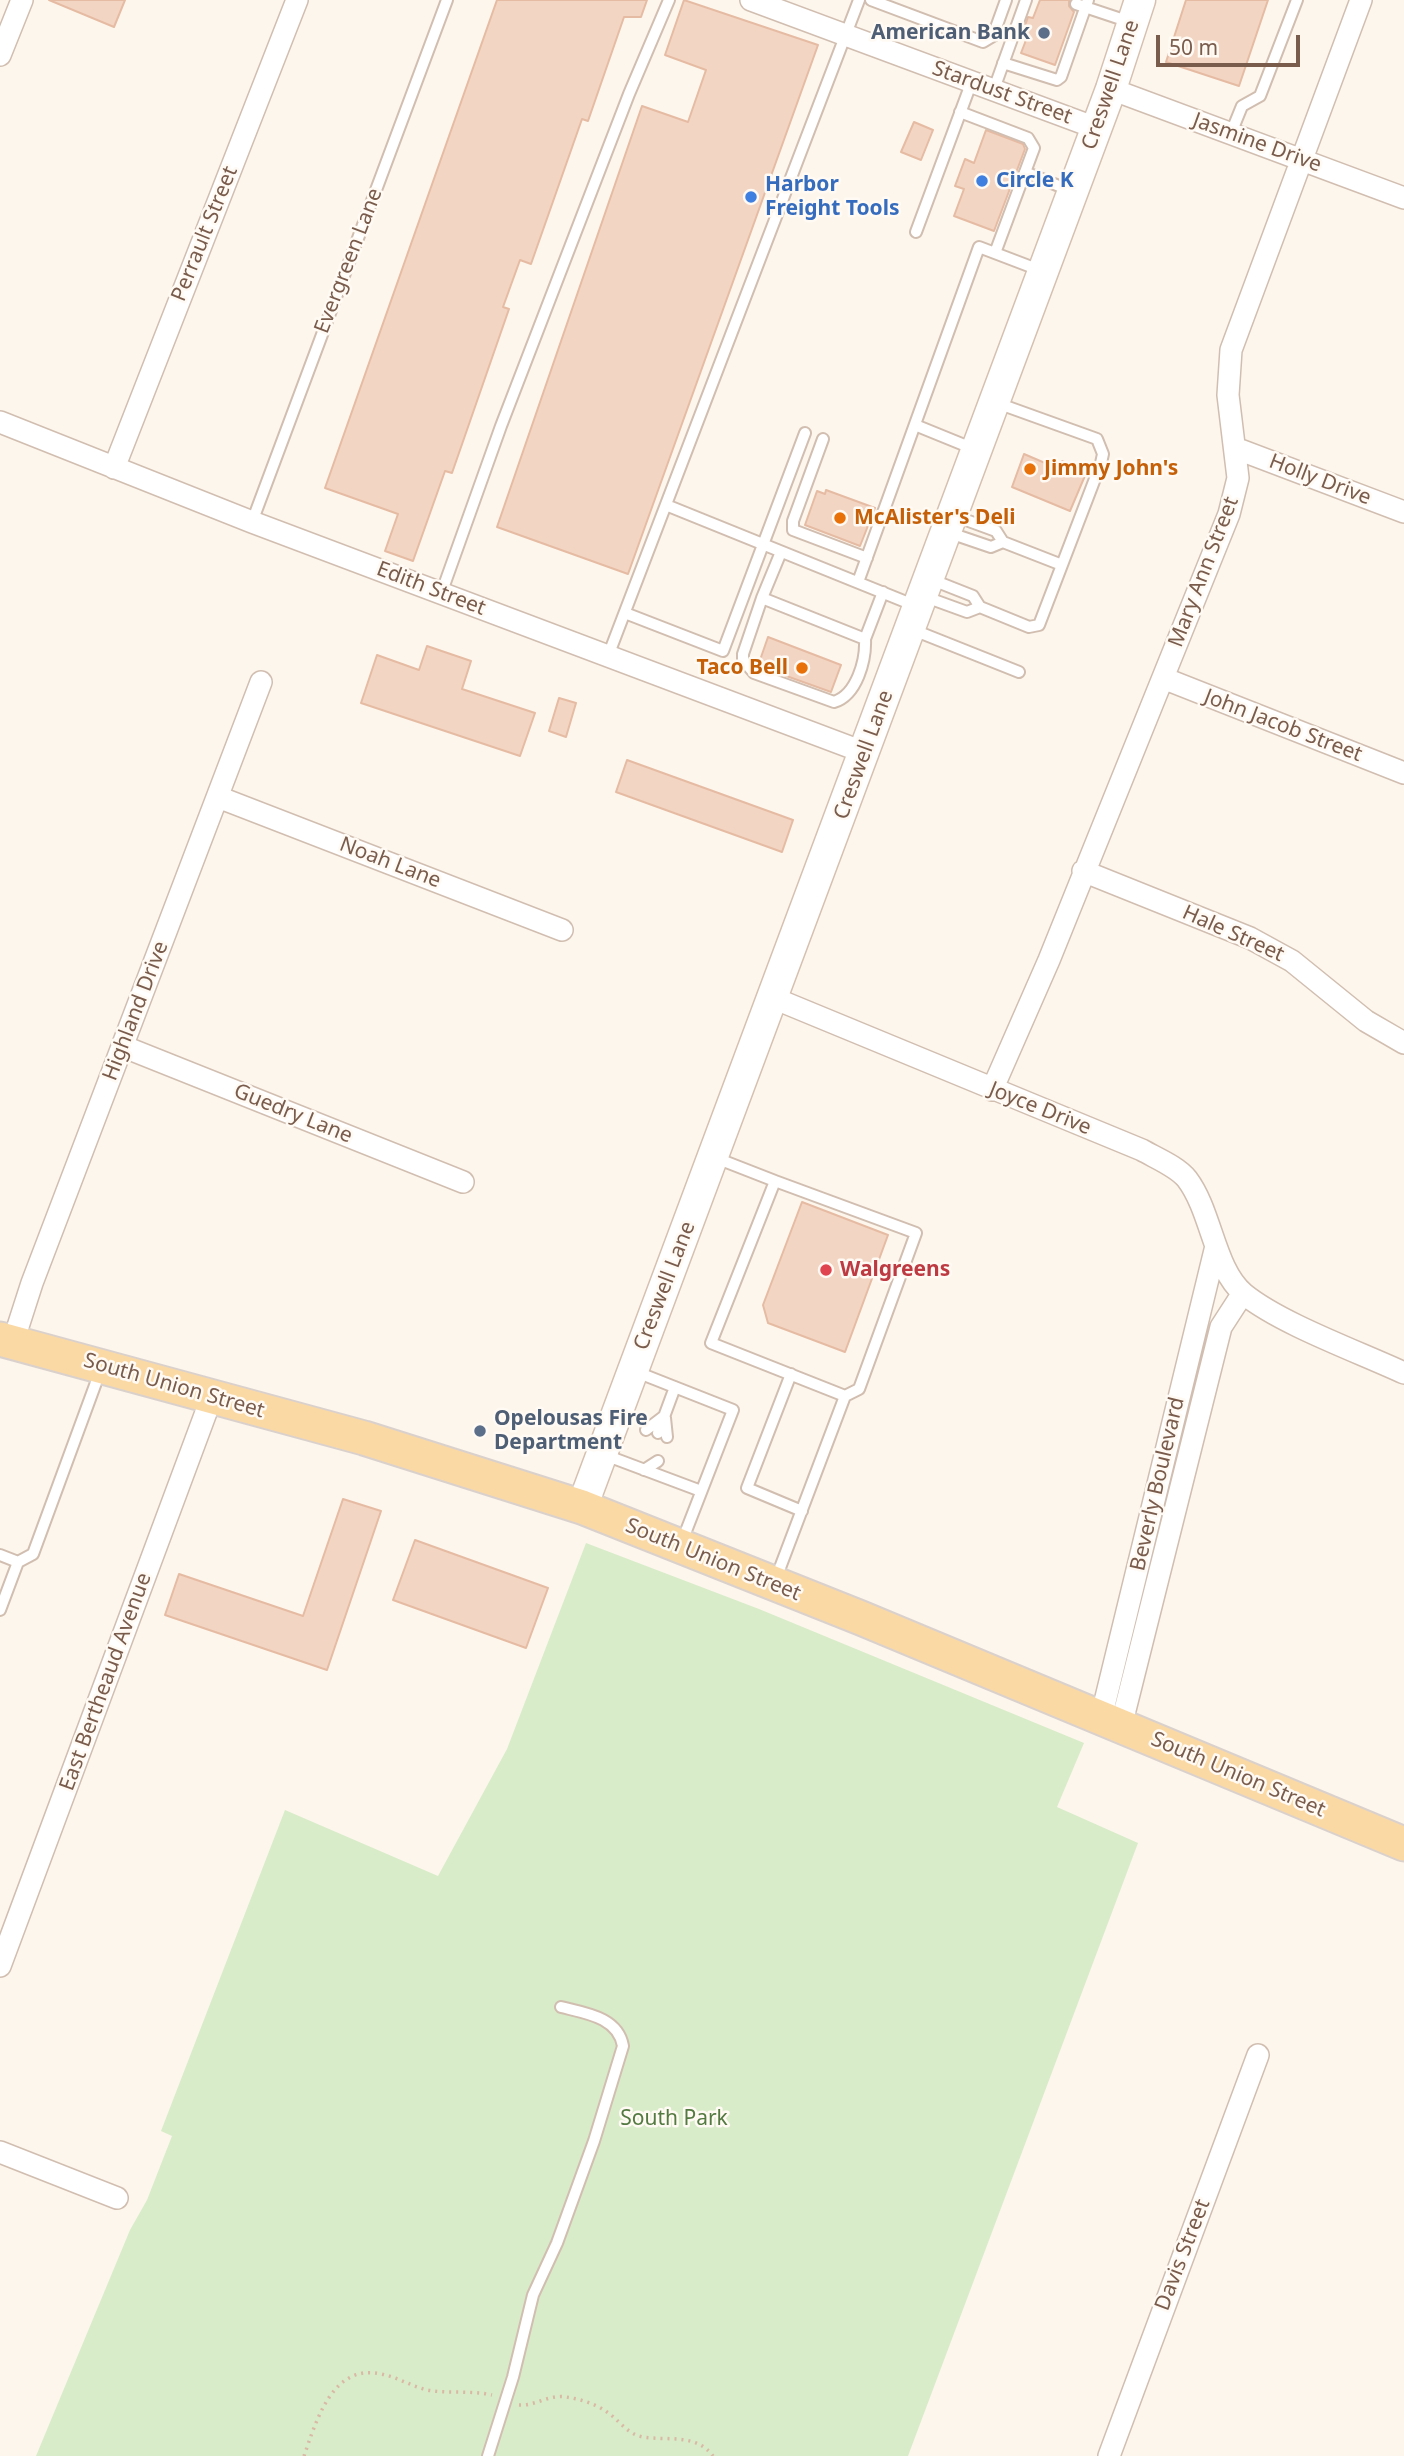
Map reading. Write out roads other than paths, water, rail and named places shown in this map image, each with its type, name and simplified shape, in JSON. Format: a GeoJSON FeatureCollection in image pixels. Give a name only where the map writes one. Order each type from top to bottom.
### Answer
{"type":"FeatureCollection","features":[{"type":"Feature","properties":{"kind":"main road","name":"Creswell Lane"},"geometry":{"type":"LineString","coordinates":[[582,1507],[1111,89],[1137,12]]}},
{"type":"Feature","properties":{"kind":"main road","name":"South Union Street"},"geometry":{"type":"LineString","coordinates":[[7,1340],[102,1365],[211,1399],[364,1438],[582,1507],[1404,1844]]}},
{"type":"Feature","properties":{"kind":"street"},"geometry":{"type":"LineString","coordinates":[[0,55],[22,0]]}},
{"type":"Feature","properties":{"kind":"street","name":"Perrault Street"},"geometry":{"type":"LineString","coordinates":[[114,468],[297,0]]}},
{"type":"Feature","properties":{"kind":"street","name":"Stardust Street"},"geometry":{"type":"LineString","coordinates":[[751,0],[1096,128]]}},
{"type":"Feature","properties":{"kind":"street","name":"Mary Ann Street"},"geometry":{"type":"LineString","coordinates":[[992,1090],[1229,514],[1238,478],[1227,395],[1231,350],[1361,0]]}},
{"type":"Feature","properties":{"kind":"street","name":"Jasmine Drive"},"geometry":{"type":"LineString","coordinates":[[1111,89],[1404,198]]}},
{"type":"Feature","properties":{"kind":"street","name":"Edith Street"},"geometry":{"type":"LineString","coordinates":[[0,422],[252,522],[863,752]]}},
{"type":"Feature","properties":{"kind":"street","name":"Holly Drive"},"geometry":{"type":"LineString","coordinates":[[1235,448],[1404,512]]}},
{"type":"Feature","properties":{"kind":"street","name":"John Jacob Street"},"geometry":{"type":"LineString","coordinates":[[1163,678],[1404,773]]}},
{"type":"Feature","properties":{"kind":"street","name":"Highland Drive"},"geometry":{"type":"LineString","coordinates":[[7,1340],[32,1283],[261,682]]}},
{"type":"Feature","properties":{"kind":"street","name":"Noah Lane"},"geometry":{"type":"LineString","coordinates":[[218,797],[562,930]]}},
{"type":"Feature","properties":{"kind":"street","name":"Hale Street"},"geometry":{"type":"LineString","coordinates":[[1083,871],[1250,938],[1293,961],[1366,1021],[1404,1043]]}},
{"type":"Feature","properties":{"kind":"street","name":"Joyce Drive"},"geometry":{"type":"LineString","coordinates":[[771,997],[1142,1150],[1186,1177],[1209,1219],[1215,1250],[1243,1293]]}},
{"type":"Feature","properties":{"kind":"street","name":"Guedry Lane"},"geometry":{"type":"LineString","coordinates":[[122,1046],[463,1182]]}},
{"type":"Feature","properties":{"kind":"street","name":"Beverly Boulevard"},"geometry":{"type":"LineString","coordinates":[[1111,1722],[1196,1322],[1215,1250]]}},
{"type":"Feature","properties":{"kind":"street"},"geometry":{"type":"LineString","coordinates":[[1243,1293],[1289,1320],[1404,1373]]}},
{"type":"Feature","properties":{"kind":"street","name":"Beverly Boulevard"},"geometry":{"type":"LineString","coordinates":[[1111,1722],[1221,1326],[1243,1293]]}},
{"type":"Feature","properties":{"kind":"street"},"geometry":{"type":"LineString","coordinates":[[1196,1322],[1221,1326]]}},
{"type":"Feature","properties":{"kind":"street","name":"East Bertheaud Avenue"},"geometry":{"type":"LineString","coordinates":[[0,1966],[211,1399]]}},
{"type":"Feature","properties":{"kind":"street","name":"Davis Street"},"geometry":{"type":"LineString","coordinates":[[1109,2456],[1258,2055]]}},
{"type":"Feature","properties":{"kind":"street"},"geometry":{"type":"LineString","coordinates":[[0,2152],[117,2198]]}},
{"type":"Feature","properties":{"kind":"lane","name":"Evergreen Lane"},"geometry":{"type":"LineString","coordinates":[[252,522],[447,0]]}},
{"type":"Feature","properties":{"kind":"lane"},"geometry":{"type":"LineString","coordinates":[[441,594],[506,413],[624,106],[669,0]]}},
{"type":"Feature","properties":{"kind":"lane"},"geometry":{"type":"LineString","coordinates":[[608,656],[859,0]]}},
{"type":"Feature","properties":{"kind":"lane"},"geometry":{"type":"LineString","coordinates":[[871,0],[983,42],[993,36],[1006,0]]}},
{"type":"Feature","properties":{"kind":"lane"},"geometry":{"type":"LineString","coordinates":[[994,89],[1026,0]]}},
{"type":"Feature","properties":{"kind":"lane"},"geometry":{"type":"LineString","coordinates":[[1231,133],[1242,107],[1260,96],[1297,0]]}},
{"type":"Feature","properties":{"kind":"lane"},"geometry":{"type":"LineString","coordinates":[[1003,64],[1057,80],[1061,77],[1083,4],[1137,12]]}},
{"type":"Feature","properties":{"kind":"lane"},"geometry":{"type":"LineString","coordinates":[[916,232],[972,81]]}},
{"type":"Feature","properties":{"kind":"lane"},"geometry":{"type":"LineString","coordinates":[[960,112],[1028,138],[1034,148],[995,253]]}},
{"type":"Feature","properties":{"kind":"lane"},"geometry":{"type":"LineString","coordinates":[[1025,172],[1072,191]]}},
{"type":"Feature","properties":{"kind":"lane"},"geometry":{"type":"LineString","coordinates":[[858,582],[979,247],[1043,271]]}},
{"type":"Feature","properties":{"kind":"lane"},"geometry":{"type":"LineString","coordinates":[[920,603],[973,596],[980,607],[1035,628],[1039,625],[1101,463],[1102,446],[1097,439],[994,402]]}},
{"type":"Feature","properties":{"kind":"lane"},"geometry":{"type":"LineString","coordinates":[[915,425],[976,450]]}},
{"type":"Feature","properties":{"kind":"lane"},"geometry":{"type":"LineString","coordinates":[[625,613],[723,651],[805,433]]}},
{"type":"Feature","properties":{"kind":"lane"},"geometry":{"type":"LineString","coordinates":[[822,439],[793,521],[793,530],[867,558]]}},
{"type":"Feature","properties":{"kind":"lane"},"geometry":{"type":"LineString","coordinates":[[666,505],[883,593],[967,612],[980,607]]}},
{"type":"Feature","properties":{"kind":"lane"},"geometry":{"type":"LineString","coordinates":[[949,523],[996,531],[1003,542],[1062,565]]}},
{"type":"Feature","properties":{"kind":"lane"},"geometry":{"type":"LineString","coordinates":[[949,523],[991,547],[1003,542]]}},
{"type":"Feature","properties":{"kind":"lane"},"geometry":{"type":"LineString","coordinates":[[781,552],[743,654],[743,660],[754,673],[834,702],[842,700],[853,686],[863,660],[865,639],[883,593]]}},
{"type":"Feature","properties":{"kind":"lane"},"geometry":{"type":"LineString","coordinates":[[762,598],[865,639]]}},
{"type":"Feature","properties":{"kind":"lane"},"geometry":{"type":"LineString","coordinates":[[920,603],[1019,672]]}},
{"type":"Feature","properties":{"kind":"lane"},"geometry":{"type":"LineString","coordinates":[[714,1157],[916,1233],[859,1389],[845,1396],[774,1584]]}},
{"type":"Feature","properties":{"kind":"lane"},"geometry":{"type":"LineString","coordinates":[[775,1181],[711,1343],[845,1396]]}},
{"type":"Feature","properties":{"kind":"lane"},"geometry":{"type":"LineString","coordinates":[[0,1610],[18,1562],[33,1554],[102,1365]]}},
{"type":"Feature","properties":{"kind":"lane"},"geometry":{"type":"LineString","coordinates":[[634,1371],[733,1410],[680,1546]]}},
{"type":"Feature","properties":{"kind":"lane"},"geometry":{"type":"LineString","coordinates":[[791,1374],[747,1488],[802,1511]]}},
{"type":"Feature","properties":{"kind":"lane"},"geometry":{"type":"LineString","coordinates":[[657,1433],[675,1387]]}},
{"type":"Feature","properties":{"kind":"lane"},"geometry":{"type":"LineString","coordinates":[[602,1454],[701,1492]]}},
{"type":"Feature","properties":{"kind":"lane"},"geometry":{"type":"LineString","coordinates":[[645,1470],[648,1458],[645,1470]]}},
{"type":"Feature","properties":{"kind":"lane"},"geometry":{"type":"LineString","coordinates":[[0,1555],[18,1562]]}},
{"type":"Feature","properties":{"kind":"lane"},"geometry":{"type":"LineString","coordinates":[[488,2456],[513,2377],[533,2295],[557,2243],[594,2141],[623,2046],[621,2034],[611,2024],[596,2016],[561,2007]]}},
{"type":"Feature","properties":{"kind":"place","name":"American Bank"},"geometry":{"type":"Point","coordinates":[1044,33]}},
{"type":"Feature","properties":{"kind":"place","name":"Circle K"},"geometry":{"type":"Point","coordinates":[982,181]}},
{"type":"Feature","properties":{"kind":"place","name":"Harbor Freight Tools"},"geometry":{"type":"Point","coordinates":[751,197]}},
{"type":"Feature","properties":{"kind":"place","name":"Jimmy John's"},"geometry":{"type":"Point","coordinates":[1030,469]}},
{"type":"Feature","properties":{"kind":"place","name":"McAlister's Deli"},"geometry":{"type":"Point","coordinates":[840,518]}},
{"type":"Feature","properties":{"kind":"place","name":"Taco Bell"},"geometry":{"type":"Point","coordinates":[802,668]}},
{"type":"Feature","properties":{"kind":"place","name":"Walgreens"},"geometry":{"type":"Point","coordinates":[826,1270]}},
{"type":"Feature","properties":{"kind":"place","name":"Opelousas Fire Department"},"geometry":{"type":"Point","coordinates":[480,1431]}},
{"type":"Feature","properties":{"kind":"park label","name":"South Park"},"geometry":{"type":"Point","coordinates":[674,2119]}}]}
